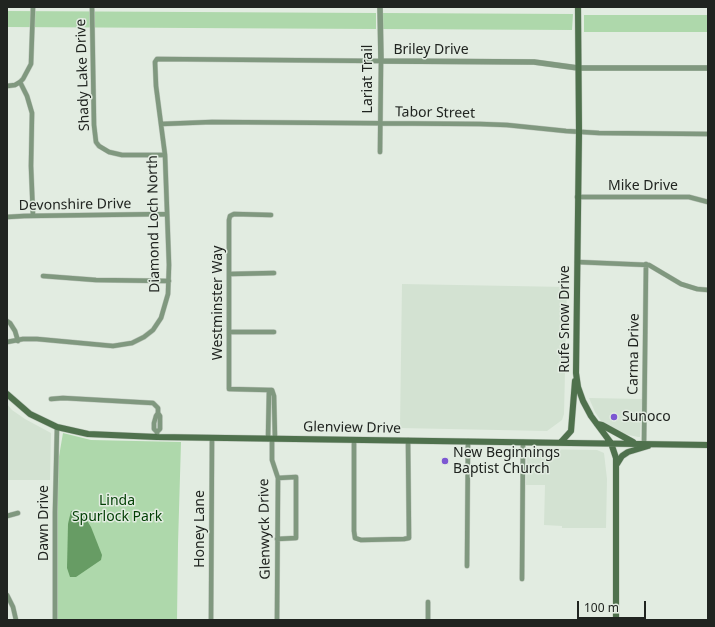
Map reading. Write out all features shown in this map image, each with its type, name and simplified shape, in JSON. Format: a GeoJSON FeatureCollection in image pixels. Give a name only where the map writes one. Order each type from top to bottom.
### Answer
{"type":"FeatureCollection","features":[{"type":"Feature","properties":{"kind":"main road","name":"Rufe Snow Drive"},"geometry":{"type":"LineString","coordinates":[[578,7],[579,132],[576,373],[578,387],[583,401],[611,443],[615,453],[616,620]]}},
{"type":"Feature","properties":{"kind":"main road"},"geometry":{"type":"LineString","coordinates":[[561,442],[571,431],[576,373]]}},
{"type":"Feature","properties":{"kind":"main road","name":"Glenview Drive"},"geometry":{"type":"LineString","coordinates":[[7,394],[30,414],[57,427],[88,434],[157,434],[212,438],[708,445]]}},
{"type":"Feature","properties":{"kind":"main road"},"geometry":{"type":"LineString","coordinates":[[597,424],[602,425],[636,444]]}},
{"type":"Feature","properties":{"kind":"main road"},"geometry":{"type":"LineString","coordinates":[[616,464],[622,456],[628,452],[657,444]]}},
{"type":"Feature","properties":{"kind":"street"},"geometry":{"type":"LineString","coordinates":[[7,86],[15,85],[20,82],[26,75],[31,64],[33,7]]}},
{"type":"Feature","properties":{"kind":"street","name":"Shady Lake Drive"},"geometry":{"type":"LineString","coordinates":[[92,7],[94,125],[96,142],[103,149],[122,155],[165,155]]}},
{"type":"Feature","properties":{"kind":"street","name":"Lariat Trail"},"geometry":{"type":"LineString","coordinates":[[380,7],[380,152]]}},
{"type":"Feature","properties":{"kind":"street","name":"Briley Drive"},"geometry":{"type":"LineString","coordinates":[[155,62],[156,59],[534,62],[578,68],[708,68]]}},
{"type":"Feature","properties":{"kind":"street","name":"Diamond Loch North"},"geometry":{"type":"LineString","coordinates":[[8,343],[18,340],[37,339],[113,346],[132,343],[144,337],[153,330],[159,322],[165,308],[169,281],[165,155],[162,124],[157,98],[155,62]]}},
{"type":"Feature","properties":{"kind":"street"},"geometry":{"type":"LineString","coordinates":[[20,82],[27,96],[32,113],[31,166],[33,216]]}},
{"type":"Feature","properties":{"kind":"street","name":"Tabor Street"},"geometry":{"type":"LineString","coordinates":[[162,124],[212,122],[507,125],[579,132],[708,134]]}},
{"type":"Feature","properties":{"kind":"street","name":"Mike Drive"},"geometry":{"type":"LineString","coordinates":[[577,197],[689,197],[708,202]]}},
{"type":"Feature","properties":{"kind":"street","name":"Devonshire Drive"},"geometry":{"type":"LineString","coordinates":[[7,217],[167,214]]}},
{"type":"Feature","properties":{"kind":"street","name":"Westminster Way"},"geometry":{"type":"LineString","coordinates":[[269,390],[229,389],[230,216],[234,214],[271,215]]}},
{"type":"Feature","properties":{"kind":"street"},"geometry":{"type":"LineString","coordinates":[[577,262],[646,264],[655,267],[680,284],[697,289],[708,290]]}},
{"type":"Feature","properties":{"kind":"street","name":"Carma Drive"},"geometry":{"type":"LineString","coordinates":[[644,444],[646,264]]}},
{"type":"Feature","properties":{"kind":"street"},"geometry":{"type":"LineString","coordinates":[[230,274],[274,273]]}},
{"type":"Feature","properties":{"kind":"street"},"geometry":{"type":"LineString","coordinates":[[43,276],[96,280],[169,281]]}},
{"type":"Feature","properties":{"kind":"street"},"geometry":{"type":"LineString","coordinates":[[7,321],[15,331],[18,340]]}},
{"type":"Feature","properties":{"kind":"street"},"geometry":{"type":"LineString","coordinates":[[230,332],[274,332]]}},
{"type":"Feature","properties":{"kind":"street","name":"Glenwyck Drive"},"geometry":{"type":"LineString","coordinates":[[269,390],[272,460],[278,478],[277,620]]}},
{"type":"Feature","properties":{"kind":"street"},"geometry":{"type":"LineString","coordinates":[[51,399],[63,398],[153,403],[158,408],[158,413],[154,423],[154,429],[157,434]]}},
{"type":"Feature","properties":{"kind":"street","name":"Dawn Drive"},"geometry":{"type":"LineString","coordinates":[[55,620],[57,427]]}},
{"type":"Feature","properties":{"kind":"street","name":"Honey Lane"},"geometry":{"type":"LineString","coordinates":[[211,620],[212,438]]}},
{"type":"Feature","properties":{"kind":"street"},"geometry":{"type":"LineString","coordinates":[[354,440],[354,531],[355,538],[361,540],[409,538],[408,440]]}},
{"type":"Feature","properties":{"kind":"street"},"geometry":{"type":"LineString","coordinates":[[467,566],[468,441]]}},
{"type":"Feature","properties":{"kind":"street"},"geometry":{"type":"LineString","coordinates":[[522,579],[523,442]]}},
{"type":"Feature","properties":{"kind":"street"},"geometry":{"type":"LineString","coordinates":[[277,539],[296,538],[296,477],[278,478]]}},
{"type":"Feature","properties":{"kind":"street"},"geometry":{"type":"LineString","coordinates":[[7,516],[18,513]]}},
{"type":"Feature","properties":{"kind":"street"},"geometry":{"type":"LineString","coordinates":[[7,595],[13,607],[16,620]]}},
{"type":"Feature","properties":{"kind":"street"},"geometry":{"type":"LineString","coordinates":[[428,602],[428,620]]}},
{"type":"Feature","properties":{"kind":"shaded area"},"geometry":{"type":"Polygon","coordinates":[[[402,284],[567,287],[564,414],[562,420],[547,431],[400,428],[402,284]]]}},
{"type":"Feature","properties":{"kind":"shaded area"},"geometry":{"type":"Polygon","coordinates":[[[589,398],[642,399],[640,437],[624,434],[607,426],[601,421],[595,412],[589,398]]]}},
{"type":"Feature","properties":{"kind":"shaded area"},"geometry":{"type":"Polygon","coordinates":[[[7,404],[12,410],[25,419],[51,433],[50,480],[7,480],[7,404]]]}},
{"type":"Feature","properties":{"kind":"shaded area"},"geometry":{"type":"Polygon","coordinates":[[[527,449],[597,450],[604,453],[607,479],[606,528],[562,528],[562,526],[544,525],[545,485],[526,485],[527,449]]]}},
{"type":"Feature","properties":{"kind":"shaded area"},"geometry":{"type":"Polygon","coordinates":[[[76,510],[83,514],[91,527],[102,555],[101,560],[76,577],[70,577],[67,568],[68,524],[71,511],[76,510]]]}},
{"type":"Feature","properties":{"kind":"green space"},"geometry":{"type":"Polygon","coordinates":[[[7,11],[376,13],[376,29],[7,27],[7,11]]]}},
{"type":"Feature","properties":{"kind":"green space"},"geometry":{"type":"Polygon","coordinates":[[[383,13],[573,14],[572,30],[383,29],[383,13]]]}},
{"type":"Feature","properties":{"kind":"green space"},"geometry":{"type":"Polygon","coordinates":[[[584,15],[708,15],[708,32],[584,32],[584,15]]]}},
{"type":"Feature","properties":{"kind":"green space","name":"Linda Spurlock Park"},"geometry":{"type":"Polygon","coordinates":[[[63,433],[91,440],[181,442],[177,620],[57,620],[56,474],[63,433]]]}},
{"type":"Feature","properties":{"kind":"place","name":"Sunoco"},"geometry":{"type":"Point","coordinates":[614,417]}},
{"type":"Feature","properties":{"kind":"place","name":"New Beginnings Baptist Church"},"geometry":{"type":"Point","coordinates":[445,461]}}]}
